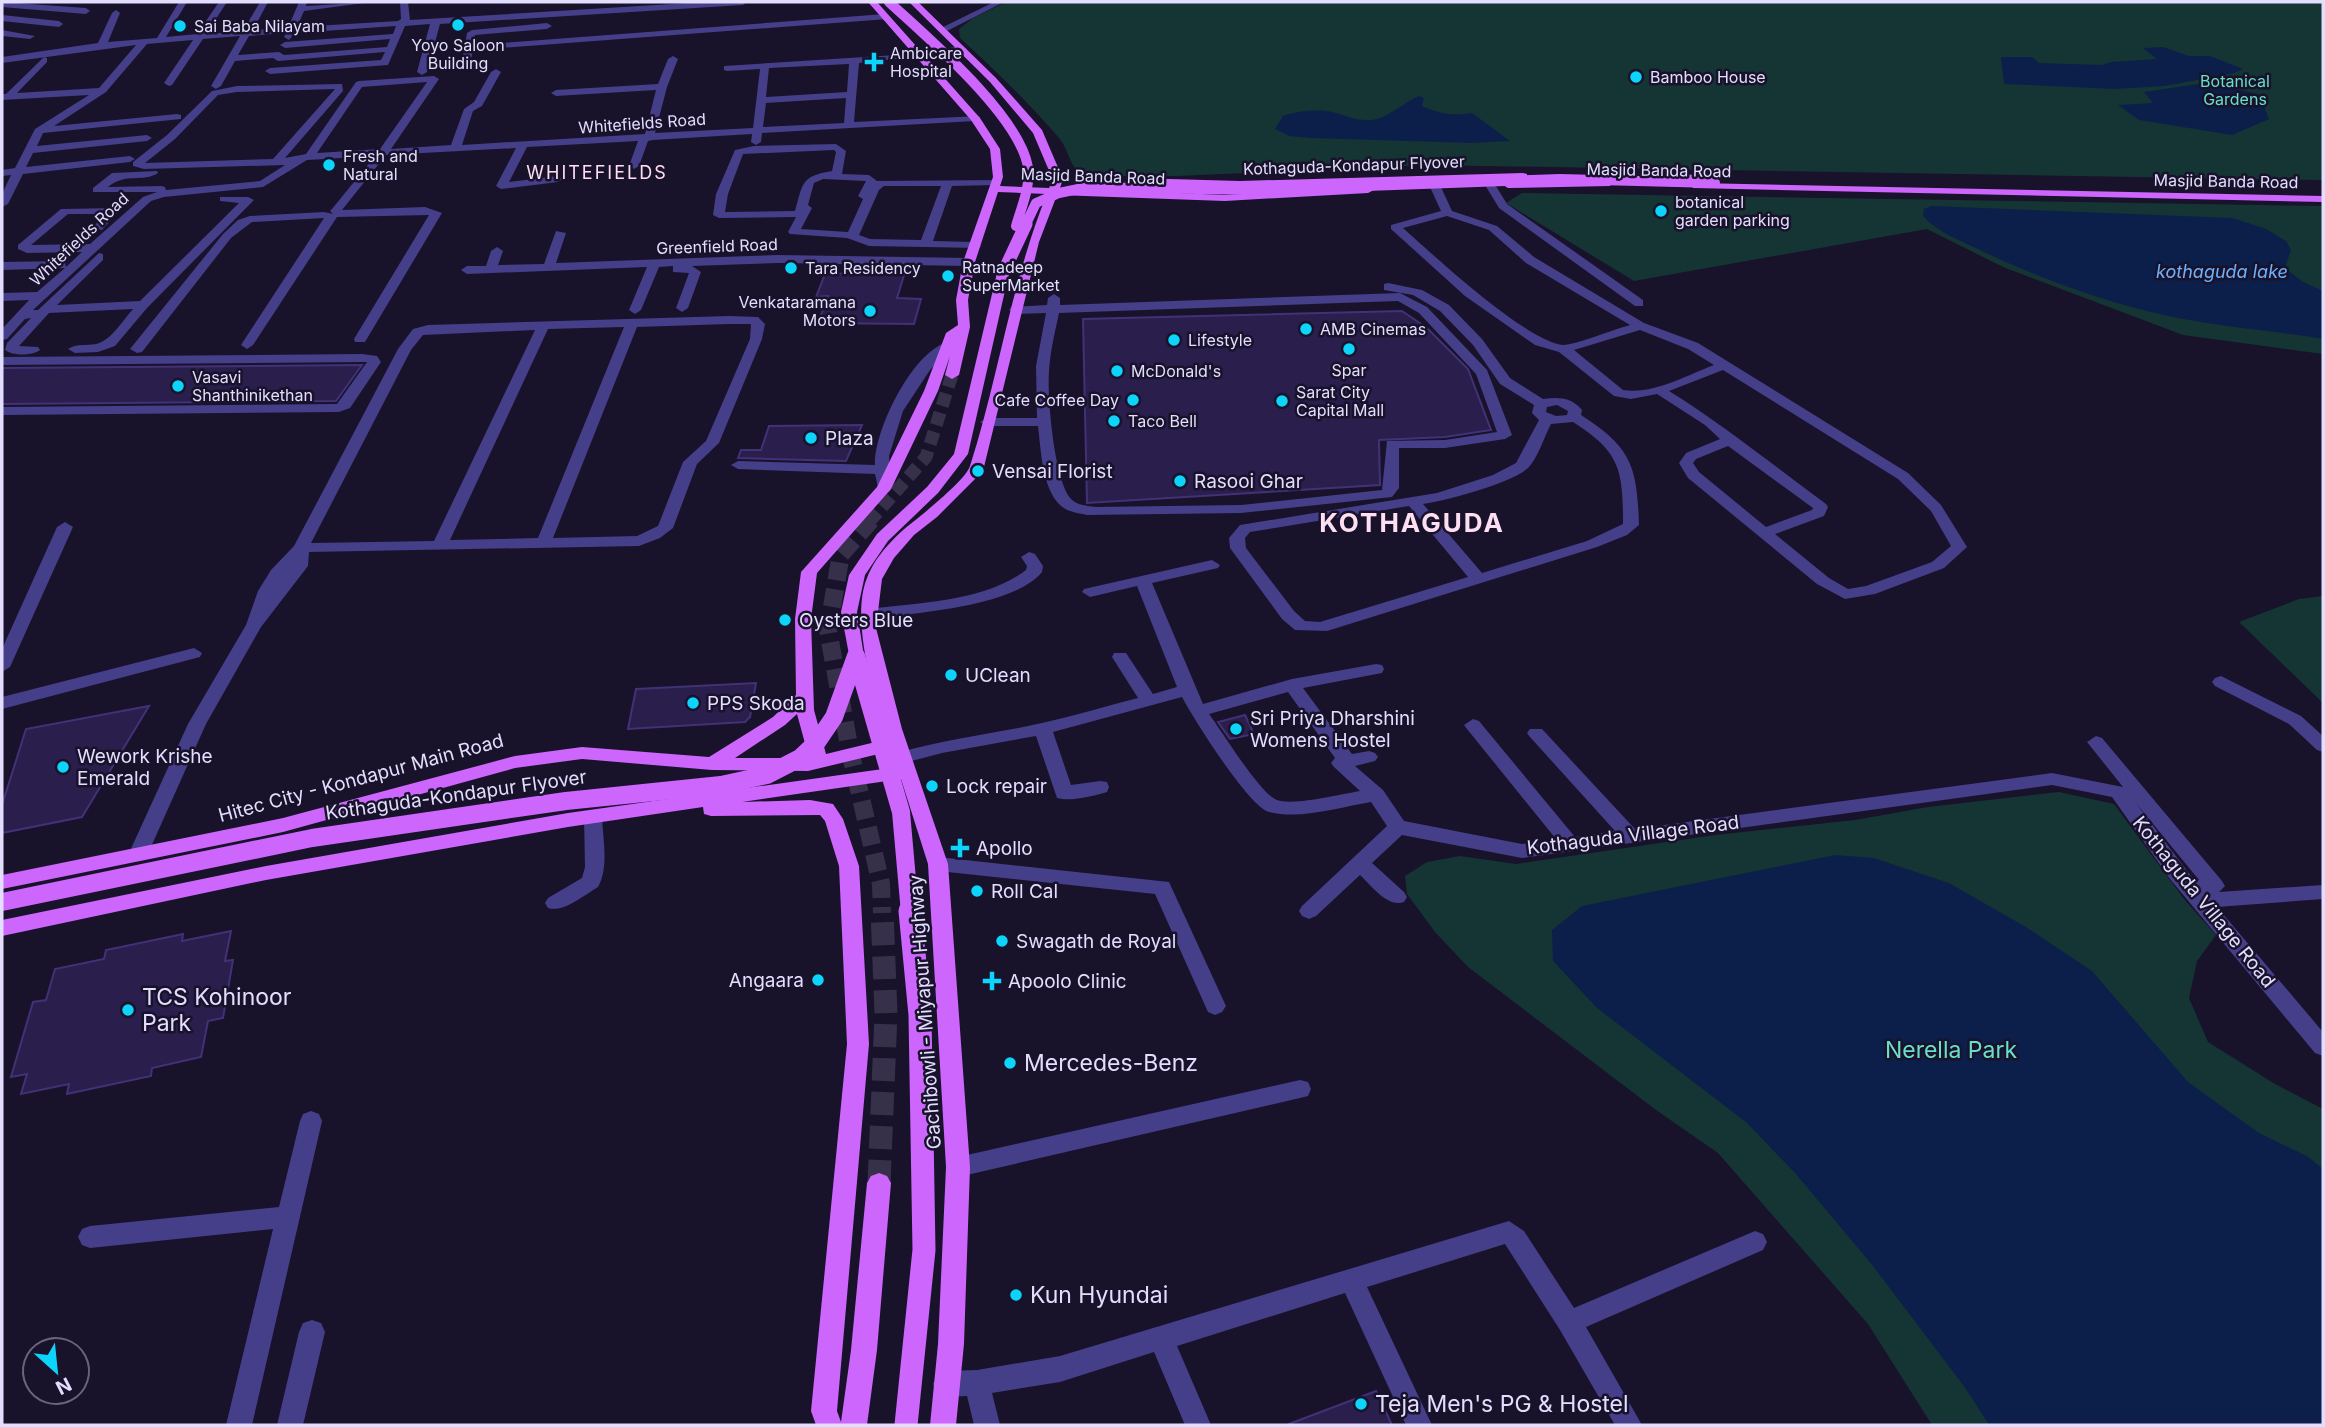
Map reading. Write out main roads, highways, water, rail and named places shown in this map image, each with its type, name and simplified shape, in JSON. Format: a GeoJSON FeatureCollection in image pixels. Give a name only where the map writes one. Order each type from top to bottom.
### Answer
{"type":"FeatureCollection","features":[{"type":"Feature","properties":{"kind":"main road"},"geometry":{"type":"LineString","coordinates":[[872,2],[975,118],[995,149],[996,183],[970,262],[962,300],[964,327],[951,375]]}},
{"type":"Feature","properties":{"kind":"main road","name":"Kothaguda-Kondapur Flyover"},"geometry":{"type":"LineString","coordinates":[[889,2],[975,85],[1002,118],[1024,155],[1028,169],[961,454],[932,493],[892,526],[872,550],[857,574],[849,599],[851,635],[856,656],[901,812],[920,1015],[924,1250],[906,1425]]}},
{"type":"Feature","properties":{"kind":"main road"},"geometry":{"type":"LineString","coordinates":[[913,2],[993,80],[1038,132],[1055,184]]}},
{"type":"Feature","properties":{"kind":"main road","name":"Masjid Banda Road"},"geometry":{"type":"LineString","coordinates":[[996,183],[1240,184],[1597,176],[2323,190]]}},
{"type":"Feature","properties":{"kind":"main road","name":"Kothaguda-Kondapur Flyover"},"geometry":{"type":"LineString","coordinates":[[1003,273],[1036,203],[1059,193],[1088,187],[1254,190],[1560,179],[1715,183],[1754,187]]}},
{"type":"Feature","properties":{"kind":"main road","name":"Masjid Banda Road"},"geometry":{"type":"LineString","coordinates":[[1055,184],[1256,198],[1490,185],[1754,187],[2323,199]]}},
{"type":"Feature","properties":{"kind":"main road","name":"Gachibowli - Miyapur Highway"},"geometry":{"type":"LineString","coordinates":[[943,1425],[951,1344],[958,1167],[938,864],[873,657],[867,628],[874,579],[888,556],[909,532],[932,514],[976,471],[1032,242],[1055,184]]}},
{"type":"Feature","properties":{"kind":"main road"},"geometry":{"type":"LineString","coordinates":[[822,784],[805,710],[803,619],[808,572],[884,489],[931,391],[952,333],[964,327]]}},
{"type":"Feature","properties":{"kind":"main road","name":"Kothaguda-Kondapur Flyover"},"geometry":{"type":"LineString","coordinates":[[2,902],[312,838],[566,801],[721,785],[767,775],[800,758],[817,742],[834,717],[856,656]]}},
{"type":"Feature","properties":{"kind":"main road"},"geometry":{"type":"LineString","coordinates":[[712,764],[779,721],[805,696]]}},
{"type":"Feature","properties":{"kind":"main road","name":"Hitec City - Kondapur Main Road"},"geometry":{"type":"LineString","coordinates":[[2,882],[283,825],[515,762],[550,755],[582,753],[757,766],[904,757]]}},
{"type":"Feature","properties":{"kind":"main road"},"geometry":{"type":"LineString","coordinates":[[2,928],[266,873],[593,817],[822,784],[904,757]]}},
{"type":"Feature","properties":{"kind":"main road"},"geometry":{"type":"LineString","coordinates":[[660,808],[826,809],[834,819],[849,866],[858,1044],[824,1411],[829,1425]]}},
{"type":"Feature","properties":{"kind":"main road"},"geometry":{"type":"LineString","coordinates":[[854,1425],[864,1350],[879,1183]]}},
{"type":"Feature","properties":{"kind":"water"},"geometry":{"type":"Polygon","coordinates":[[[2163,47],[2189,56],[2210,56],[2243,69],[2165,86],[2114,89],[2004,84],[2001,57],[2032,57],[2039,63],[2102,65],[2157,59],[2143,48],[2163,47]]]}},
{"type":"Feature","properties":{"kind":"water"},"geometry":{"type":"Polygon","coordinates":[[[2211,82],[2260,95],[2269,119],[2232,135],[2139,120],[2118,105],[2153,103],[2144,92],[2211,82]]]}},
{"type":"Feature","properties":{"kind":"water"},"geometry":{"type":"Polygon","coordinates":[[[1419,96],[1424,98],[1422,106],[1435,111],[1472,113],[1510,141],[1472,143],[1311,138],[1289,136],[1275,129],[1283,116],[1307,111],[1332,112],[1360,120],[1377,119],[1419,96]]]}},
{"type":"Feature","properties":{"kind":"water","name":"kothaguda lake"},"geometry":{"type":"Polygon","coordinates":[[[1931,206],[2233,218],[2266,229],[2286,241],[2291,250],[2285,268],[2303,282],[2323,291],[2323,339],[2184,319],[2095,296],[2026,271],[1951,236],[1923,216],[1924,209],[1931,206]]]}},
{"type":"Feature","properties":{"kind":"water","name":"Nerella Park"},"geometry":{"type":"Polygon","coordinates":[[[1835,855],[1874,858],[1949,883],[2026,927],[2092,971],[2188,1082],[2259,1133],[2307,1156],[2323,1169],[2323,1425],[1989,1425],[1966,1389],[1873,1266],[1795,1173],[1747,1123],[1597,1008],[1553,961],[1552,930],[1582,906],[1835,855]]]}},
{"type":"Feature","properties":{"kind":"tunnel"},"geometry":{"type":"LineString","coordinates":[[869,522],[926,457],[952,375]]}},
{"type":"Feature","properties":{"kind":"tunnel"},"geometry":{"type":"LineString","coordinates":[[871,520],[841,554],[828,630],[850,751],[881,884],[882,913]]}},
{"type":"Feature","properties":{"kind":"tunnel"},"geometry":{"type":"LineString","coordinates":[[879,1183],[886,1014],[882,911]]}},
{"type":"Feature","properties":{"kind":"place","name":"Yoyo Saloon Building"},"geometry":{"type":"Point","coordinates":[458,25]}},
{"type":"Feature","properties":{"kind":"place","name":"Sai Baba Nilayam"},"geometry":{"type":"Point","coordinates":[180,26]}},
{"type":"Feature","properties":{"kind":"place","name":"Ambicare Hospital"},"geometry":{"type":"Point","coordinates":[874,62]}},
{"type":"Feature","properties":{"kind":"place","name":"Bamboo House"},"geometry":{"type":"Point","coordinates":[1636,77]}},
{"type":"Feature","properties":{"kind":"place","name":"Fresh and Natural"},"geometry":{"type":"Point","coordinates":[329,165]}},
{"type":"Feature","properties":{"kind":"place","name":"botanical garden parking"},"geometry":{"type":"Point","coordinates":[1661,211]}},
{"type":"Feature","properties":{"kind":"place","name":"Tara Residency"},"geometry":{"type":"Point","coordinates":[791,268]}},
{"type":"Feature","properties":{"kind":"place","name":"Ratnadeep SuperMarket"},"geometry":{"type":"Point","coordinates":[948,276]}},
{"type":"Feature","properties":{"kind":"place","name":"Venkataramana Motors"},"geometry":{"type":"Point","coordinates":[870,311]}},
{"type":"Feature","properties":{"kind":"place","name":"AMB Cinemas"},"geometry":{"type":"Point","coordinates":[1306,329]}},
{"type":"Feature","properties":{"kind":"place","name":"Lifestyle"},"geometry":{"type":"Point","coordinates":[1174,340]}},
{"type":"Feature","properties":{"kind":"place","name":"Spar"},"geometry":{"type":"Point","coordinates":[1349,349]}},
{"type":"Feature","properties":{"kind":"place","name":"McDonald's"},"geometry":{"type":"Point","coordinates":[1117,371]}},
{"type":"Feature","properties":{"kind":"place","name":"Vasavi Shanthinikethan"},"geometry":{"type":"Point","coordinates":[178,386]}},
{"type":"Feature","properties":{"kind":"place","name":"Cafe Coffee Day"},"geometry":{"type":"Point","coordinates":[1133,400]}},
{"type":"Feature","properties":{"kind":"place","name":"Sarat City Capital Mall"},"geometry":{"type":"Point","coordinates":[1282,401]}},
{"type":"Feature","properties":{"kind":"place","name":"Taco Bell"},"geometry":{"type":"Point","coordinates":[1114,421]}},
{"type":"Feature","properties":{"kind":"place","name":"Plaza"},"geometry":{"type":"Point","coordinates":[811,438]}},
{"type":"Feature","properties":{"kind":"place","name":"Vensai Florist"},"geometry":{"type":"Point","coordinates":[978,471]}},
{"type":"Feature","properties":{"kind":"place","name":"Rasooi Ghar"},"geometry":{"type":"Point","coordinates":[1180,481]}},
{"type":"Feature","properties":{"kind":"place","name":"Oysters Blue"},"geometry":{"type":"Point","coordinates":[785,620]}},
{"type":"Feature","properties":{"kind":"place","name":"UClean"},"geometry":{"type":"Point","coordinates":[951,675]}},
{"type":"Feature","properties":{"kind":"place","name":"PPS Skoda"},"geometry":{"type":"Point","coordinates":[693,703]}},
{"type":"Feature","properties":{"kind":"place","name":"Sri Priya Dharshini Womens Hostel"},"geometry":{"type":"Point","coordinates":[1236,729]}},
{"type":"Feature","properties":{"kind":"place","name":"Wework Krishe Emerald"},"geometry":{"type":"Point","coordinates":[63,767]}},
{"type":"Feature","properties":{"kind":"place","name":"Lock repair"},"geometry":{"type":"Point","coordinates":[932,786]}},
{"type":"Feature","properties":{"kind":"place","name":"Apollo"},"geometry":{"type":"Point","coordinates":[960,848]}},
{"type":"Feature","properties":{"kind":"place","name":"Roll Cal"},"geometry":{"type":"Point","coordinates":[977,891]}},
{"type":"Feature","properties":{"kind":"place","name":"Swagath de Royal"},"geometry":{"type":"Point","coordinates":[1002,941]}},
{"type":"Feature","properties":{"kind":"place","name":"Angaara"},"geometry":{"type":"Point","coordinates":[818,980]}},
{"type":"Feature","properties":{"kind":"place","name":"Apoolo Clinic"},"geometry":{"type":"Point","coordinates":[992,981]}},
{"type":"Feature","properties":{"kind":"place","name":"TCS Kohinoor Park"},"geometry":{"type":"Point","coordinates":[128,1010]}},
{"type":"Feature","properties":{"kind":"place","name":"Mercedes-Benz"},"geometry":{"type":"Point","coordinates":[1010,1063]}},
{"type":"Feature","properties":{"kind":"place","name":"Kun Hyundai"},"geometry":{"type":"Point","coordinates":[1016,1295]}},
{"type":"Feature","properties":{"kind":"place","name":"Teja Men's PG & Hostel"},"geometry":{"type":"Point","coordinates":[1361,1404]}},
{"type":"Feature","properties":{"kind":"district","name":"WHITEFIELDS"},"geometry":{"type":"Point","coordinates":[597,172]}},
{"type":"Feature","properties":{"kind":"district","name":"KOTHAGUDA"},"geometry":{"type":"Point","coordinates":[1412,522]}},
{"type":"Feature","properties":{"kind":"park label","name":"Botanical Gardens"},"geometry":{"type":"Point","coordinates":[2235,90]}}]}
